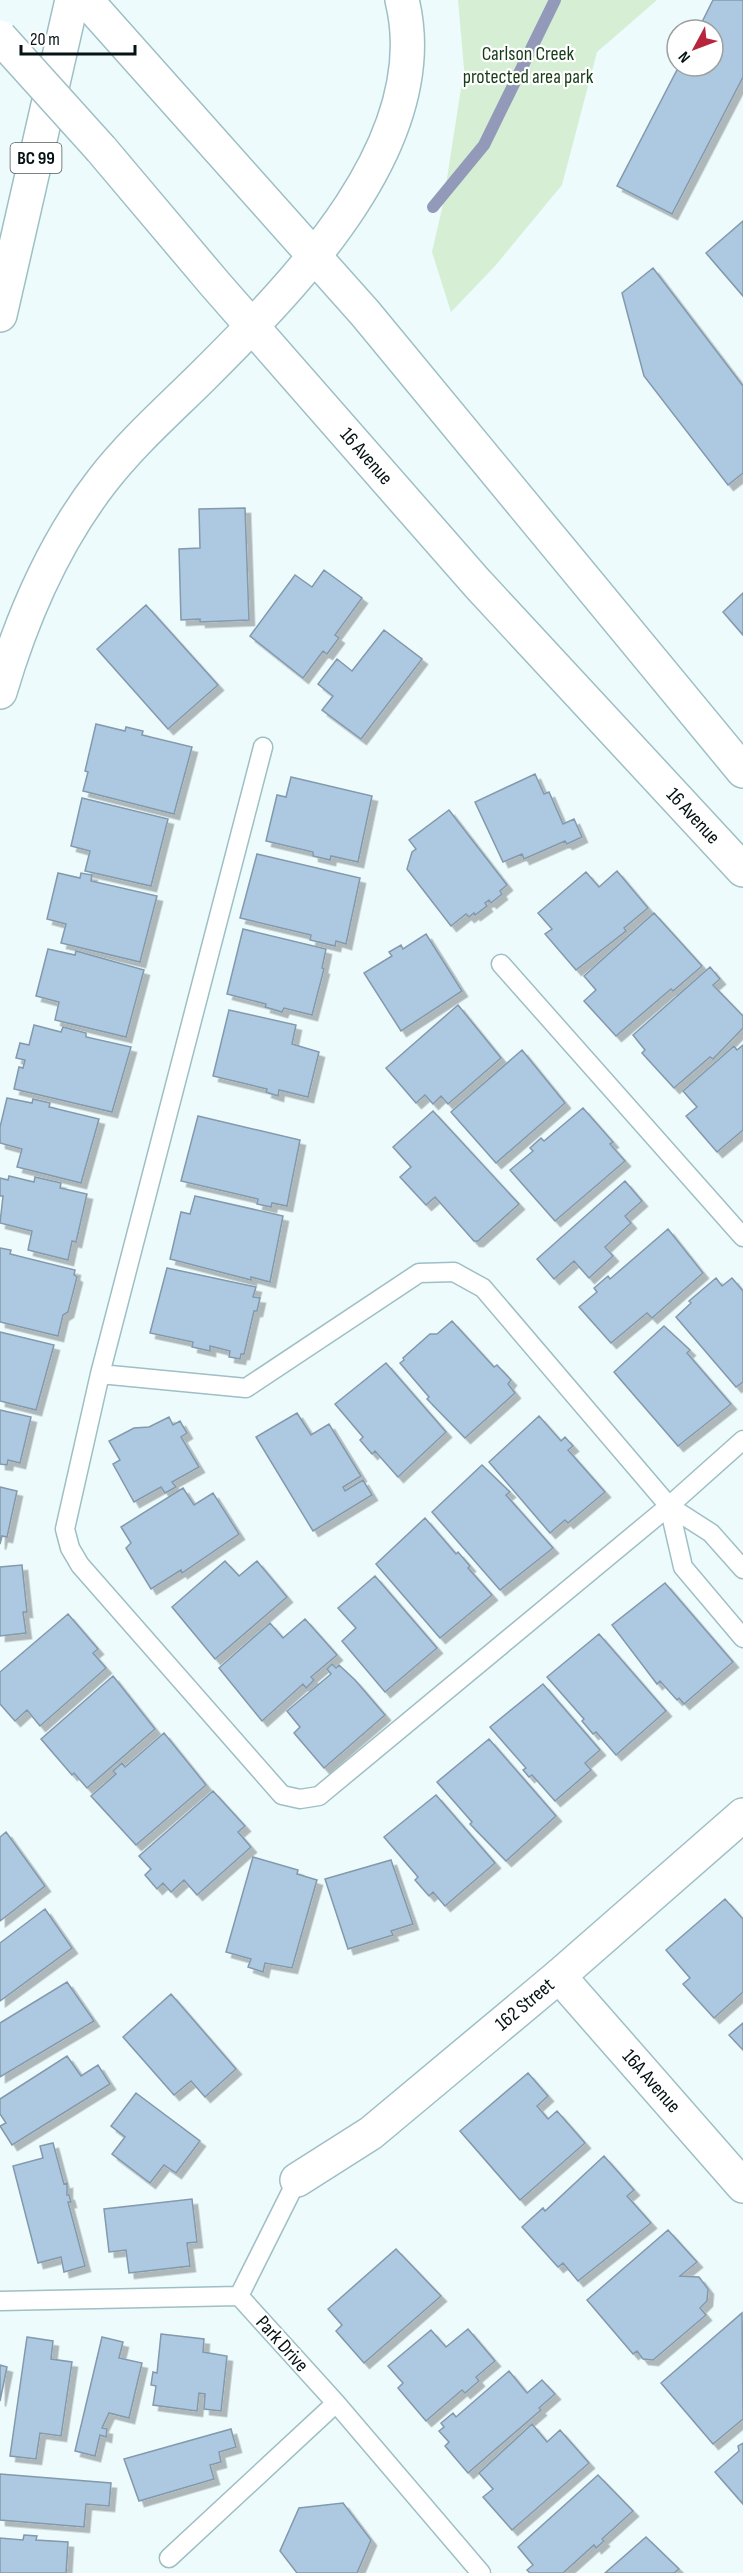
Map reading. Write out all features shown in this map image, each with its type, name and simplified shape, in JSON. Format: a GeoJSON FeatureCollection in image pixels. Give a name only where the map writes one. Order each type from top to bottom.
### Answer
{"type":"FeatureCollection","features":[{"type":"Feature","properties":{"kind":"main road","name":"BC 99"},"geometry":{"type":"LineString","coordinates":[[0,315],[72,0]]}},
{"type":"Feature","properties":{"kind":"main road"},"geometry":{"type":"LineString","coordinates":[[86,0],[314,254],[467,435],[743,771]]}},
{"type":"Feature","properties":{"kind":"main road"},"geometry":{"type":"LineString","coordinates":[[0,692],[29,608],[77,517],[133,443],[284,291],[339,224],[366,180],[388,134],[403,90],[407,52],[402,0]]}},
{"type":"Feature","properties":{"kind":"main road","name":"16 Avenue"},"geometry":{"type":"LineString","coordinates":[[0,37],[101,149],[251,325],[477,583],[743,870]]}},
{"type":"Feature","properties":{"kind":"main road","name":"162 Street"},"geometry":{"type":"LineString","coordinates":[[297,2180],[371,2133],[559,1976],[743,1815]]}},
{"type":"Feature","properties":{"kind":"main road","name":"16A Avenue"},"geometry":{"type":"LineString","coordinates":[[559,1976],[743,2186]]}},
{"type":"Feature","properties":{"kind":"lane"},"geometry":{"type":"LineString","coordinates":[[263,747],[100,1374],[66,1529],[70,1548],[80,1565],[282,1795],[300,1799],[319,1796],[669,1506],[743,1440]]}},
{"type":"Feature","properties":{"kind":"lane"},"geometry":{"type":"LineString","coordinates":[[501,964],[743,1237]]}},
{"type":"Feature","properties":{"kind":"lane"},"geometry":{"type":"LineString","coordinates":[[100,1374],[246,1388],[419,1273],[454,1272],[483,1288],[669,1506],[711,1533],[743,1569]]}},
{"type":"Feature","properties":{"kind":"lane"},"geometry":{"type":"LineString","coordinates":[[669,1506],[682,1567],[743,1638]]}},
{"type":"Feature","properties":{"kind":"lane"},"geometry":{"type":"LineString","coordinates":[[1,2296],[239,2296],[297,2180]]}},
{"type":"Feature","properties":{"kind":"lane","name":"Park Drive"},"geometry":{"type":"LineString","coordinates":[[239,2296],[336,2403],[481,2573]]}},
{"type":"Feature","properties":{"kind":"lane"},"geometry":{"type":"LineString","coordinates":[[169,2558],[336,2403]]}},
{"type":"Feature","properties":{"kind":"green space","name":"Carlson Creek protected area park"},"geometry":{"type":"Polygon","coordinates":[[[458,0],[657,0],[597,52],[562,185],[495,266],[451,312],[432,252],[443,204],[464,69],[458,0]]]}},
{"type":"Feature","properties":{"kind":"building"},"geometry":{"type":"Polygon","coordinates":[[[713,0],[743,0],[743,77],[672,214],[617,186],[673,78],[725,78],[725,18],[704,18],[713,0]]]}},
{"type":"Feature","properties":{"kind":"building"},"geometry":{"type":"Polygon","coordinates":[[[743,221],[743,296],[706,253],[743,221]]]}},
{"type":"Feature","properties":{"kind":"building"},"geometry":{"type":"Polygon","coordinates":[[[653,268],[743,386],[743,473],[728,485],[644,376],[622,293],[653,268]]]}},
{"type":"Feature","properties":{"kind":"building"},"geometry":{"type":"Polygon","coordinates":[[[245,508],[249,620],[200,622],[200,619],[181,620],[179,549],[200,548],[199,509],[245,508]]]}},
{"type":"Feature","properties":{"kind":"building"},"geometry":{"type":"Polygon","coordinates":[[[324,570],[362,598],[335,635],[339,638],[327,654],[323,651],[303,678],[250,636],[295,575],[312,587],[324,570]]]}},
{"type":"Feature","properties":{"kind":"building"},"geometry":{"type":"Polygon","coordinates":[[[743,593],[743,635],[723,612],[743,593]]]}},
{"type":"Feature","properties":{"kind":"building"},"geometry":{"type":"Polygon","coordinates":[[[146,605],[218,685],[168,729],[97,649],[146,605]]]}},
{"type":"Feature","properties":{"kind":"building"},"geometry":{"type":"Polygon","coordinates":[[[384,630],[422,659],[361,739],[322,710],[333,696],[318,684],[337,659],[352,671],[384,630]]]}},
{"type":"Feature","properties":{"kind":"building"},"geometry":{"type":"Polygon","coordinates":[[[96,724],[125,731],[126,727],[143,731],[142,735],[192,747],[174,814],[83,791],[88,772],[85,771],[96,724]]]}},
{"type":"Feature","properties":{"kind":"building"},"geometry":{"type":"Polygon","coordinates":[[[535,774],[544,794],[549,792],[563,824],[574,819],[582,837],[567,844],[565,841],[524,859],[522,854],[503,862],[475,802],[535,774]]]}},
{"type":"Feature","properties":{"kind":"building"},"geometry":{"type":"Polygon","coordinates":[[[291,777],[372,796],[358,862],[331,856],[330,860],[313,856],[313,852],[266,841],[277,795],[286,797],[291,777]]]}},
{"type":"Feature","properties":{"kind":"building"},"geometry":{"type":"Polygon","coordinates":[[[82,798],[168,819],[151,886],[85,871],[90,851],[71,846],[82,798]]]}},
{"type":"Feature","properties":{"kind":"building"},"geometry":{"type":"Polygon","coordinates":[[[449,810],[507,885],[500,891],[502,894],[491,903],[489,900],[485,903],[487,906],[475,915],[474,913],[469,917],[466,914],[451,926],[407,869],[412,852],[416,849],[409,840],[449,810]]]}},
{"type":"Feature","properties":{"kind":"building"},"geometry":{"type":"Polygon","coordinates":[[[257,854],[360,878],[346,944],[336,941],[335,946],[310,940],[311,935],[240,918],[257,854]]]}},
{"type":"Feature","properties":{"kind":"building"},"geometry":{"type":"Polygon","coordinates":[[[617,871],[648,908],[624,928],[626,931],[576,970],[545,934],[552,929],[538,913],[586,872],[599,887],[617,871]]]}},
{"type":"Feature","properties":{"kind":"building"},"geometry":{"type":"Polygon","coordinates":[[[58,873],[80,878],[81,873],[92,875],[91,881],[157,896],[140,962],[61,943],[66,924],[47,919],[58,873]]]}},
{"type":"Feature","properties":{"kind":"building"},"geometry":{"type":"Polygon","coordinates":[[[654,913],[702,966],[616,1036],[584,1001],[596,990],[584,976],[654,913]]]}},
{"type":"Feature","properties":{"kind":"building"},"geometry":{"type":"Polygon","coordinates":[[[243,929],[326,949],[322,968],[324,969],[312,1015],[284,1008],[282,1012],[265,1007],[266,1004],[227,994],[243,929]]]}},
{"type":"Feature","properties":{"kind":"building"},"geometry":{"type":"Polygon","coordinates":[[[426,934],[462,991],[401,1031],[364,973],[392,956],[389,952],[401,945],[403,949],[426,934]]]}},
{"type":"Feature","properties":{"kind":"building"},"geometry":{"type":"Polygon","coordinates":[[[48,949],[75,955],[76,951],[144,970],[126,1037],[55,1020],[59,1002],[36,996],[48,949]]]}},
{"type":"Feature","properties":{"kind":"building"},"geometry":{"type":"Polygon","coordinates":[[[710,967],[720,979],[713,985],[743,1016],[743,1028],[713,1059],[710,1057],[674,1088],[642,1053],[645,1050],[633,1035],[710,967]]]}},
{"type":"Feature","properties":{"kind":"building"},"geometry":{"type":"Polygon","coordinates":[[[458,1005],[501,1058],[448,1104],[441,1096],[433,1104],[425,1095],[416,1103],[386,1068],[458,1005]]]}},
{"type":"Feature","properties":{"kind":"building"},"geometry":{"type":"Polygon","coordinates":[[[229,1010],[296,1025],[292,1044],[319,1052],[308,1097],[279,1090],[278,1096],[266,1092],[267,1089],[213,1076],[229,1010]]]}},
{"type":"Feature","properties":{"kind":"building"},"geometry":{"type":"Polygon","coordinates":[[[34,1025],[61,1032],[63,1027],[86,1033],[86,1037],[131,1047],[112,1112],[14,1089],[19,1067],[23,1068],[25,1060],[16,1058],[20,1043],[29,1045],[34,1025]]]}},
{"type":"Feature","properties":{"kind":"building"},"geometry":{"type":"Polygon","coordinates":[[[743,1045],[743,1130],[717,1152],[686,1116],[697,1107],[683,1091],[734,1046],[737,1050],[743,1045]]]}},
{"type":"Feature","properties":{"kind":"building"},"geometry":{"type":"Polygon","coordinates":[[[522,1050],[565,1103],[496,1163],[451,1112],[522,1050]]]}},
{"type":"Feature","properties":{"kind":"building"},"geometry":{"type":"Polygon","coordinates":[[[7,1098],[32,1103],[33,1099],[50,1103],[49,1107],[99,1119],[81,1183],[17,1167],[22,1149],[0,1143],[0,1127],[7,1098]]]}},
{"type":"Feature","properties":{"kind":"building"},"geometry":{"type":"Polygon","coordinates":[[[583,1108],[613,1142],[610,1144],[625,1161],[555,1221],[510,1170],[533,1151],[530,1148],[541,1138],[544,1141],[583,1108]]]}},
{"type":"Feature","properties":{"kind":"building"},"geometry":{"type":"Polygon","coordinates":[[[433,1111],[519,1204],[478,1241],[474,1241],[435,1197],[426,1205],[400,1177],[411,1167],[393,1147],[433,1111]]]}},
{"type":"Feature","properties":{"kind":"building"},"geometry":{"type":"Polygon","coordinates":[[[198,1116],[300,1140],[287,1206],[272,1203],[271,1207],[257,1204],[258,1199],[181,1181],[198,1116]]]}},
{"type":"Feature","properties":{"kind":"building"},"geometry":{"type":"Polygon","coordinates":[[[9,1176],[34,1182],[35,1177],[61,1183],[60,1188],[87,1194],[76,1242],[72,1241],[68,1260],[28,1250],[32,1231],[0,1223],[3,1196],[0,1196],[0,1178],[8,1180],[9,1176]]]}},
{"type":"Feature","properties":{"kind":"building"},"geometry":{"type":"Polygon","coordinates":[[[625,1181],[642,1201],[625,1216],[631,1223],[605,1247],[613,1256],[589,1278],[574,1261],[554,1279],[537,1259],[625,1181]]]}},
{"type":"Feature","properties":{"kind":"building"},"geometry":{"type":"Polygon","coordinates":[[[195,1196],[283,1216],[270,1282],[251,1277],[251,1280],[170,1259],[181,1212],[190,1214],[195,1196]]]}},
{"type":"Feature","properties":{"kind":"building"},"geometry":{"type":"Polygon","coordinates":[[[668,1229],[703,1273],[652,1318],[647,1313],[611,1343],[579,1307],[597,1292],[594,1288],[608,1276],[610,1279],[668,1229]]]}},
{"type":"Feature","properties":{"kind":"building"},"geometry":{"type":"Polygon","coordinates":[[[0,1248],[11,1250],[10,1254],[75,1270],[74,1275],[77,1277],[68,1312],[63,1315],[58,1336],[0,1322],[0,1248]]]}},
{"type":"Feature","properties":{"kind":"building"},"geometry":{"type":"Polygon","coordinates":[[[167,1268],[256,1287],[253,1297],[260,1298],[257,1311],[254,1311],[244,1354],[241,1354],[240,1359],[229,1357],[230,1351],[210,1346],[210,1351],[192,1347],[193,1342],[150,1333],[167,1268]]]}},
{"type":"Feature","properties":{"kind":"building"},"geometry":{"type":"Polygon","coordinates":[[[716,1278],[722,1286],[732,1278],[743,1291],[743,1382],[736,1387],[676,1317],[691,1303],[689,1301],[716,1278]]]}},
{"type":"Feature","properties":{"kind":"building"},"geometry":{"type":"Polygon","coordinates":[[[452,1321],[494,1367],[497,1365],[511,1380],[508,1384],[515,1393],[465,1438],[427,1399],[429,1397],[400,1363],[430,1334],[437,1334],[452,1321]]]}},
{"type":"Feature","properties":{"kind":"building"},"geometry":{"type":"Polygon","coordinates":[[[664,1326],[690,1350],[687,1353],[731,1404],[678,1446],[614,1372],[664,1326]]]}},
{"type":"Feature","properties":{"kind":"building"},"geometry":{"type":"Polygon","coordinates":[[[0,1332],[54,1345],[36,1410],[0,1401],[0,1332]]]}},
{"type":"Feature","properties":{"kind":"building"},"geometry":{"type":"Polygon","coordinates":[[[386,1363],[446,1432],[398,1477],[375,1451],[372,1454],[360,1440],[363,1437],[335,1404],[386,1363]]]}},
{"type":"Feature","properties":{"kind":"building"},"geometry":{"type":"Polygon","coordinates":[[[0,1410],[31,1417],[20,1463],[8,1460],[7,1465],[0,1464],[0,1410]]]}},
{"type":"Feature","properties":{"kind":"building"},"geometry":{"type":"Polygon","coordinates":[[[297,1413],[311,1435],[329,1424],[361,1476],[343,1487],[345,1491],[363,1480],[372,1495],[313,1531],[256,1437],[297,1413]]]}},
{"type":"Feature","properties":{"kind":"building"},"geometry":{"type":"Polygon","coordinates":[[[539,1416],[561,1441],[565,1437],[573,1446],[568,1450],[605,1492],[568,1523],[565,1520],[550,1533],[489,1462],[539,1416]]]}},
{"type":"Feature","properties":{"kind":"building"},"geometry":{"type":"Polygon","coordinates":[[[169,1417],[173,1425],[180,1421],[187,1433],[181,1437],[199,1467],[172,1482],[176,1487],[165,1493],[161,1487],[134,1502],[113,1464],[120,1460],[109,1441],[134,1428],[149,1427],[169,1417]]]}},
{"type":"Feature","properties":{"kind":"building"},"geometry":{"type":"Polygon","coordinates":[[[482,1465],[510,1492],[506,1495],[553,1548],[500,1590],[432,1512],[482,1465]]]}},
{"type":"Feature","properties":{"kind":"building"},"geometry":{"type":"Polygon","coordinates":[[[0,1487],[17,1491],[7,1537],[2,1536],[0,1544],[0,1487]]]}},
{"type":"Feature","properties":{"kind":"building"},"geometry":{"type":"Polygon","coordinates":[[[183,1488],[194,1505],[213,1493],[239,1534],[182,1573],[181,1570],[151,1589],[126,1548],[131,1543],[121,1527],[183,1488]]]}},
{"type":"Feature","properties":{"kind":"building"},"geometry":{"type":"Polygon","coordinates":[[[425,1518],[456,1554],[458,1552],[470,1566],[468,1568],[492,1595],[440,1638],[376,1564],[425,1518]]]}},
{"type":"Feature","properties":{"kind":"building"},"geometry":{"type":"Polygon","coordinates":[[[225,1561],[239,1576],[257,1561],[287,1597],[215,1659],[172,1607],[225,1561]]]}},
{"type":"Feature","properties":{"kind":"building"},"geometry":{"type":"Polygon","coordinates":[[[22,1565],[27,1612],[23,1612],[26,1633],[0,1636],[0,1567],[22,1565]]]}},
{"type":"Feature","properties":{"kind":"building"},"geometry":{"type":"Polygon","coordinates":[[[375,1576],[437,1648],[385,1692],[342,1641],[356,1628],[338,1608],[375,1576]]]}},
{"type":"Feature","properties":{"kind":"building"},"geometry":{"type":"Polygon","coordinates":[[[665,1583],[733,1662],[684,1704],[679,1698],[677,1700],[660,1681],[657,1684],[612,1625],[665,1583]]]}},
{"type":"Feature","properties":{"kind":"building"},"geometry":{"type":"Polygon","coordinates":[[[68,1614],[98,1649],[93,1653],[106,1668],[40,1726],[27,1710],[15,1721],[0,1704],[0,1672],[68,1614]]]}},
{"type":"Feature","properties":{"kind":"building"},"geometry":{"type":"Polygon","coordinates":[[[305,1619],[337,1655],[311,1677],[314,1680],[306,1688],[303,1684],[262,1721],[219,1668],[270,1623],[283,1638],[305,1619]]]}},
{"type":"Feature","properties":{"kind":"building"},"geometry":{"type":"Polygon","coordinates":[[[599,1634],[666,1711],[616,1755],[596,1732],[593,1734],[582,1721],[584,1719],[547,1677],[599,1634]]]}},
{"type":"Feature","properties":{"kind":"building"},"geometry":{"type":"Polygon","coordinates":[[[332,1664],[336,1668],[339,1665],[355,1680],[385,1715],[324,1768],[294,1733],[300,1727],[287,1711],[331,1674],[327,1669],[332,1664]]]}},
{"type":"Feature","properties":{"kind":"building"},"geometry":{"type":"Polygon","coordinates":[[[113,1676],[155,1729],[87,1788],[74,1773],[72,1775],[41,1739],[113,1676]]]}},
{"type":"Feature","properties":{"kind":"building"},"geometry":{"type":"Polygon","coordinates":[[[543,1684],[600,1750],[585,1763],[591,1770],[555,1801],[532,1775],[529,1777],[523,1770],[526,1768],[490,1727],[543,1684]]]}},
{"type":"Feature","properties":{"kind":"building"},"geometry":{"type":"Polygon","coordinates":[[[164,1733],[206,1785],[136,1845],[91,1796],[116,1774],[113,1771],[122,1763],[125,1767],[164,1733]]]}},
{"type":"Feature","properties":{"kind":"building"},"geometry":{"type":"Polygon","coordinates":[[[489,1739],[556,1816],[506,1861],[470,1824],[472,1822],[437,1782],[489,1739]]]}},
{"type":"Feature","properties":{"kind":"building"},"geometry":{"type":"Polygon","coordinates":[[[213,1791],[245,1826],[238,1832],[251,1847],[197,1895],[184,1880],[171,1892],[163,1883],[157,1889],[145,1875],[151,1869],[139,1856],[213,1791]]]}},
{"type":"Feature","properties":{"kind":"building"},"geometry":{"type":"Polygon","coordinates":[[[436,1795],[495,1863],[445,1906],[433,1892],[429,1896],[415,1880],[418,1877],[384,1837],[436,1795]]]}},
{"type":"Feature","properties":{"kind":"building"},"geometry":{"type":"Polygon","coordinates":[[[6,1832],[45,1886],[0,1921],[0,1837],[6,1832]]]}},
{"type":"Feature","properties":{"kind":"building"},"geometry":{"type":"Polygon","coordinates":[[[253,1857],[298,1870],[297,1874],[317,1880],[292,1968],[265,1963],[263,1972],[248,1967],[251,1959],[226,1952],[253,1857]]]}},
{"type":"Feature","properties":{"kind":"building"},"geometry":{"type":"Polygon","coordinates":[[[391,1860],[413,1924],[391,1931],[393,1935],[348,1949],[325,1879],[391,1860]]]}},
{"type":"Feature","properties":{"kind":"building"},"geometry":{"type":"Polygon","coordinates":[[[725,1899],[743,1919],[743,1992],[714,2018],[683,1984],[690,1978],[666,1950],[725,1899]]]}},
{"type":"Feature","properties":{"kind":"building"},"geometry":{"type":"Polygon","coordinates":[[[45,1909],[72,1948],[0,2001],[0,1943],[45,1909]]]}},
{"type":"Feature","properties":{"kind":"building"},"geometry":{"type":"Polygon","coordinates":[[[67,1982],[94,2021],[0,2077],[0,2023],[67,1982]]]}},
{"type":"Feature","properties":{"kind":"building"},"geometry":{"type":"Polygon","coordinates":[[[171,1994],[236,2069],[205,2097],[191,2081],[174,2095],[123,2037],[171,1994]]]}},
{"type":"Feature","properties":{"kind":"building"},"geometry":{"type":"Polygon","coordinates":[[[743,2023],[743,2050],[729,2035],[743,2023]]]}},
{"type":"Feature","properties":{"kind":"building"},"geometry":{"type":"Polygon","coordinates":[[[67,2056],[81,2076],[98,2065],[110,2084],[12,2145],[0,2126],[6,2123],[0,2114],[0,2099],[67,2056]]]}},
{"type":"Feature","properties":{"kind":"building"},"geometry":{"type":"Polygon","coordinates":[[[528,2073],[548,2096],[537,2106],[548,2119],[557,2111],[585,2143],[520,2200],[460,2131],[528,2073]]]}},
{"type":"Feature","properties":{"kind":"building"},"geometry":{"type":"Polygon","coordinates":[[[136,2093],[200,2141],[176,2173],[164,2165],[150,2183],[112,2154],[125,2137],[111,2126],[136,2093]]]}},
{"type":"Feature","properties":{"kind":"building"},"geometry":{"type":"Polygon","coordinates":[[[53,2143],[64,2184],[67,2183],[67,2195],[71,2202],[68,2202],[85,2266],[64,2272],[61,2257],[38,2263],[13,2166],[43,2158],[40,2146],[53,2143]]]}},
{"type":"Feature","properties":{"kind":"building"},"geometry":{"type":"Polygon","coordinates":[[[604,2156],[634,2190],[627,2196],[651,2223],[578,2281],[563,2263],[558,2267],[522,2227],[543,2208],[545,2211],[604,2156]]]}},
{"type":"Feature","properties":{"kind":"building"},"geometry":{"type":"Polygon","coordinates":[[[192,2199],[197,2242],[187,2243],[190,2266],[129,2273],[126,2250],[109,2252],[104,2209],[192,2199]]]}},
{"type":"Feature","properties":{"kind":"building"},"geometry":{"type":"Polygon","coordinates":[[[668,2230],[697,2262],[680,2276],[699,2277],[708,2289],[707,2301],[700,2308],[706,2315],[653,2360],[643,2359],[637,2351],[633,2354],[587,2300],[668,2230]]]}},
{"type":"Feature","properties":{"kind":"building"},"geometry":{"type":"Polygon","coordinates":[[[396,2249],[441,2296],[364,2363],[336,2331],[342,2325],[328,2309],[396,2249]]]}},
{"type":"Feature","properties":{"kind":"building"},"geometry":{"type":"Polygon","coordinates":[[[742,2313],[743,2419],[713,2444],[661,2383],[742,2313]]]}},
{"type":"Feature","properties":{"kind":"building"},"geometry":{"type":"Polygon","coordinates":[[[468,2329],[495,2361],[476,2377],[479,2381],[465,2393],[462,2390],[426,2421],[398,2388],[403,2383],[388,2366],[431,2330],[446,2347],[468,2329]]]}},
{"type":"Feature","properties":{"kind":"building"},"geometry":{"type":"Polygon","coordinates":[[[161,2334],[204,2339],[203,2352],[227,2356],[221,2411],[204,2409],[205,2394],[199,2393],[197,2411],[153,2405],[156,2386],[151,2385],[153,2372],[157,2373],[161,2334]]]}},
{"type":"Feature","properties":{"kind":"building"},"geometry":{"type":"Polygon","coordinates":[[[27,2337],[53,2341],[51,2359],[72,2362],[61,2436],[40,2433],[36,2459],[10,2456],[27,2337]]]}},
{"type":"Feature","properties":{"kind":"building"},"geometry":{"type":"Polygon","coordinates":[[[102,2337],[123,2342],[119,2358],[142,2363],[129,2418],[109,2413],[102,2428],[107,2429],[106,2437],[100,2435],[95,2456],[75,2451],[102,2337]]]}},
{"type":"Feature","properties":{"kind":"building"},"geometry":{"type":"Polygon","coordinates":[[[0,2365],[7,2367],[0,2401],[0,2365]]]}},
{"type":"Feature","properties":{"kind":"building"},"geometry":{"type":"Polygon","coordinates":[[[509,2371],[527,2393],[542,2380],[555,2394],[539,2408],[541,2410],[468,2473],[445,2446],[449,2442],[439,2431],[444,2427],[441,2423],[453,2413],[456,2417],[509,2371]]]}},
{"type":"Feature","properties":{"kind":"building"},"geometry":{"type":"Polygon","coordinates":[[[532,2424],[547,2442],[560,2430],[589,2463],[512,2530],[483,2497],[493,2489],[479,2473],[532,2424]]]}},
{"type":"Feature","properties":{"kind":"building"},"geometry":{"type":"Polygon","coordinates":[[[231,2429],[236,2447],[219,2452],[221,2462],[210,2465],[214,2479],[139,2501],[124,2459],[231,2429]]]}},
{"type":"Feature","properties":{"kind":"building"},"geometry":{"type":"Polygon","coordinates":[[[743,2443],[743,2504],[715,2472],[739,2451],[738,2446],[743,2443]]]}},
{"type":"Feature","properties":{"kind":"building"},"geometry":{"type":"Polygon","coordinates":[[[0,2474],[111,2483],[109,2506],[86,2504],[84,2527],[0,2520],[0,2474]]]}},
{"type":"Feature","properties":{"kind":"building"},"geometry":{"type":"Polygon","coordinates":[[[598,2475],[633,2511],[602,2539],[604,2541],[596,2548],[594,2545],[563,2573],[530,2573],[527,2570],[533,2565],[518,2547],[598,2475]]]}},
{"type":"Feature","properties":{"kind":"building"},"geometry":{"type":"Polygon","coordinates":[[[343,2503],[371,2540],[357,2573],[297,2573],[280,2551],[299,2508],[343,2503]]]}},
{"type":"Feature","properties":{"kind":"building"},"geometry":{"type":"Polygon","coordinates":[[[24,2535],[37,2536],[36,2540],[68,2542],[66,2573],[0,2573],[0,2538],[23,2540],[24,2535]]]}},
{"type":"Feature","properties":{"kind":"building"},"geometry":{"type":"Polygon","coordinates":[[[646,2537],[679,2569],[674,2573],[605,2573],[646,2537]]]}},
{"type":"Feature","properties":{"kind":"waterway"},"geometry":{"type":"LineString","coordinates":[[433,207],[484,145],[555,0]]}}]}
